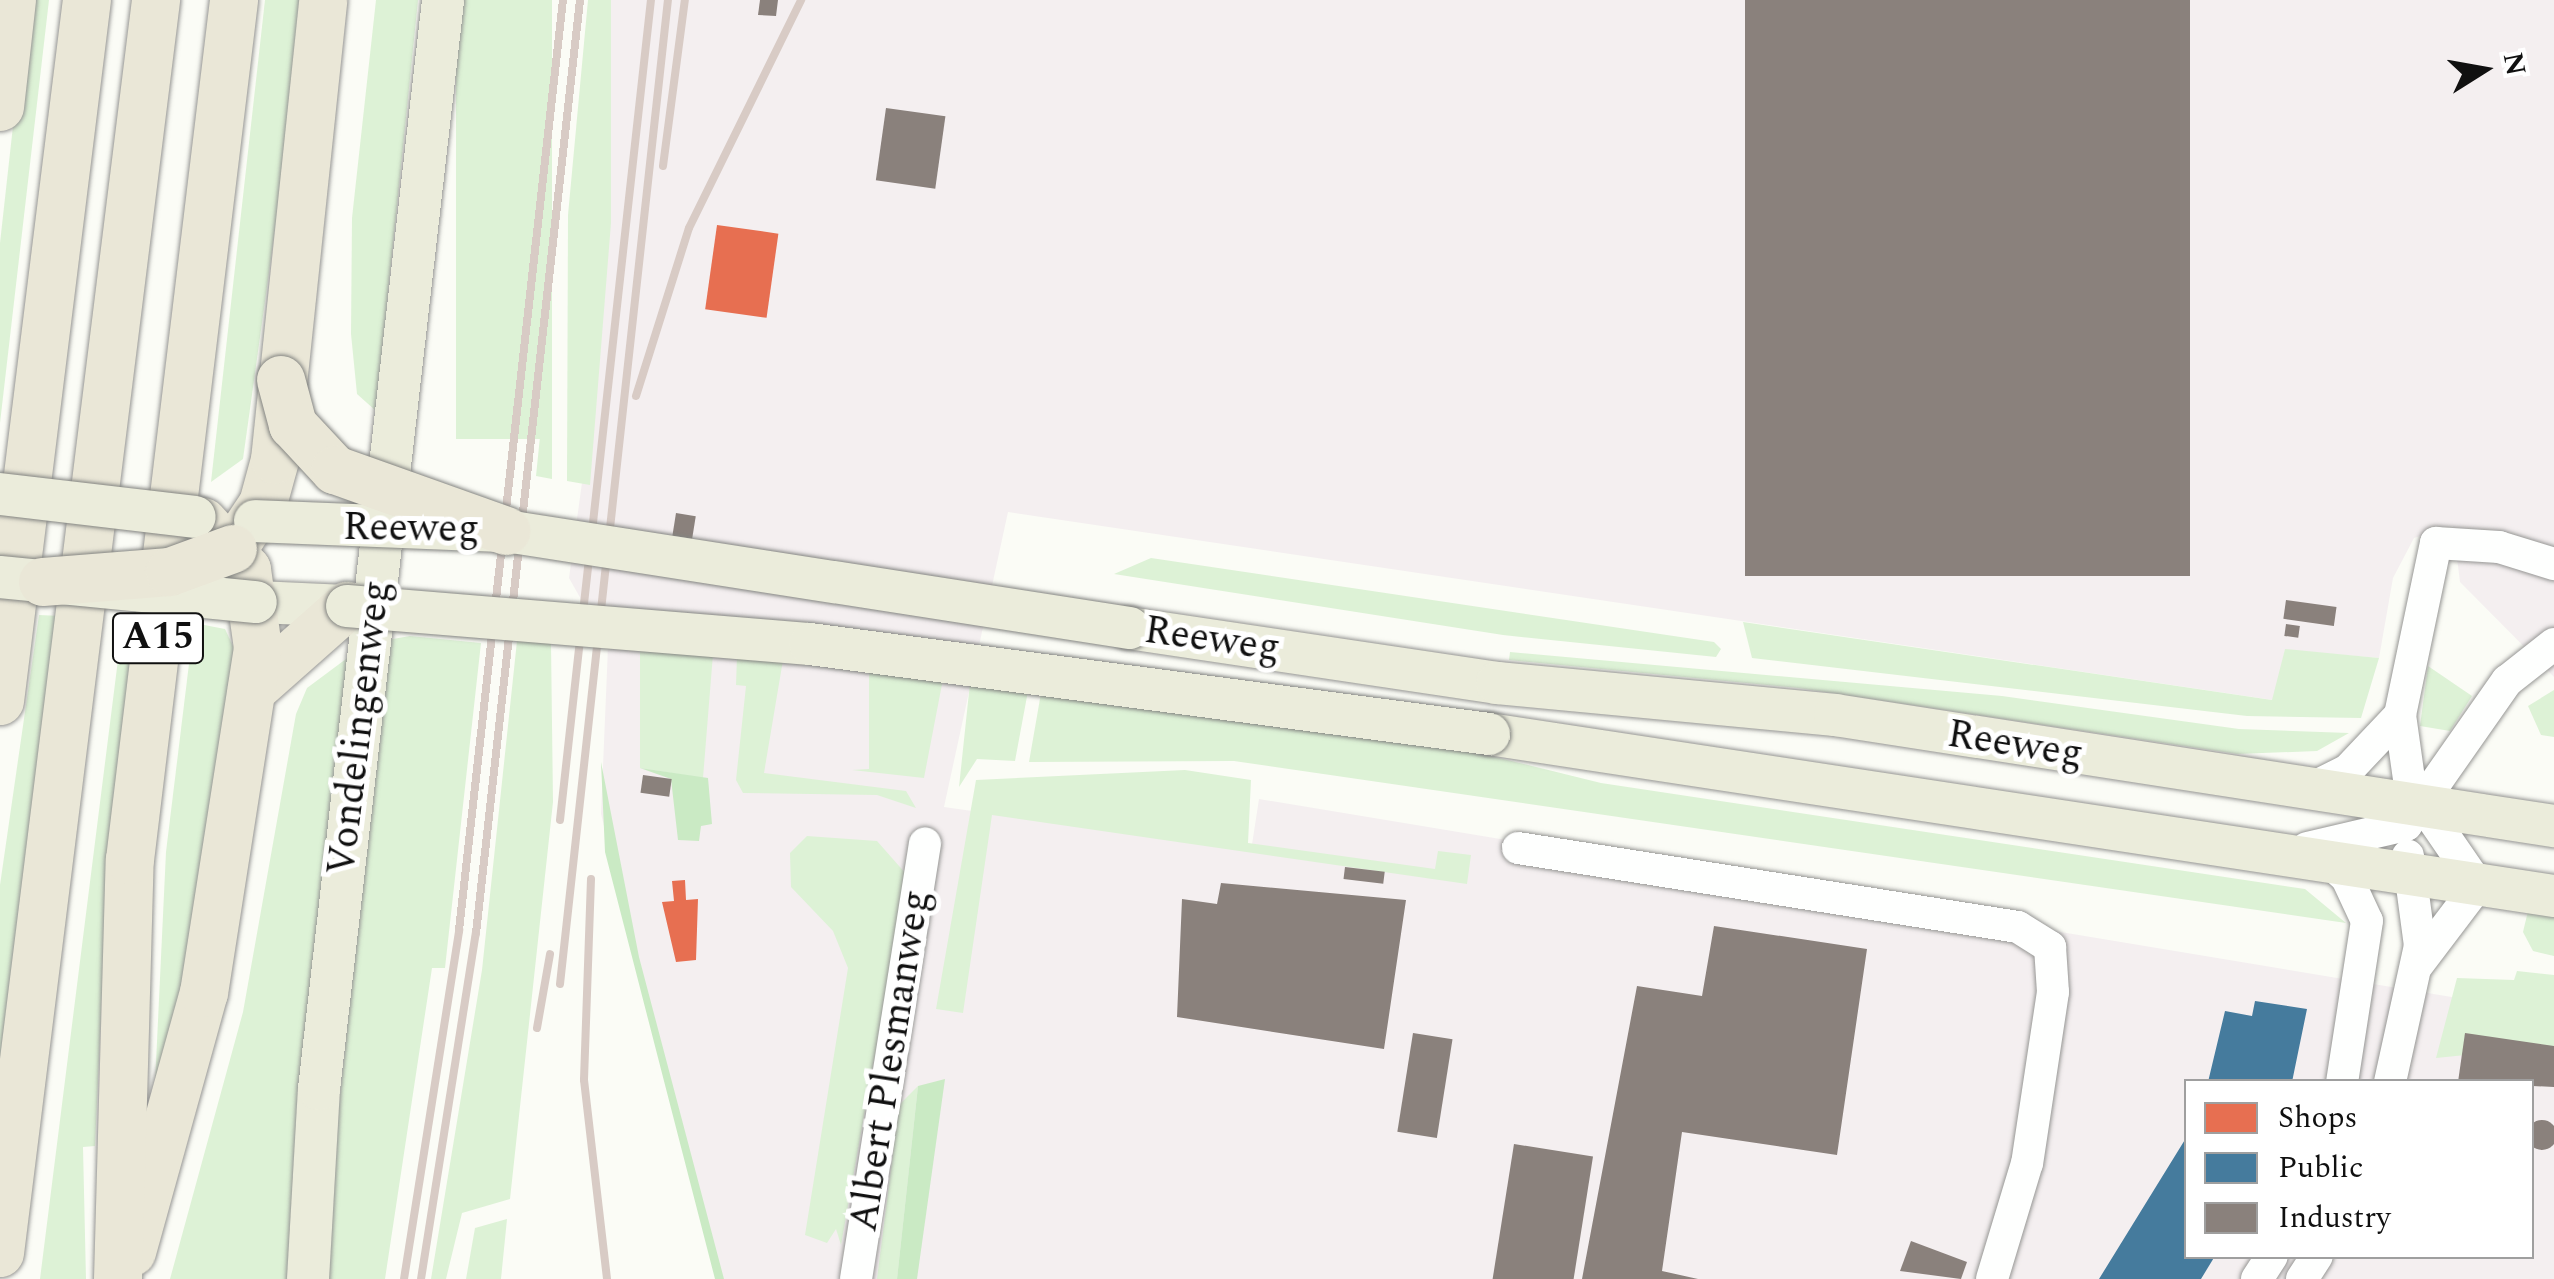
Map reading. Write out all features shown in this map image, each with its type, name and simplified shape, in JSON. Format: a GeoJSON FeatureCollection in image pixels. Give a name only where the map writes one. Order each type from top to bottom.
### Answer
{"type":"FeatureCollection","features":[{"type":"Feature","properties":{"kind":"highway"},"geometry":{"type":"LineString","coordinates":[[0,107],[12,0]]}},
{"type":"Feature","properties":{"kind":"highway"},"geometry":{"type":"LineString","coordinates":[[0,701],[86,0]]}},
{"type":"Feature","properties":{"kind":"highway","name":"A15"},"geometry":{"type":"LineString","coordinates":[[0,1253],[156,0]]}},
{"type":"Feature","properties":{"kind":"highway","name":"A15"},"geometry":{"type":"LineString","coordinates":[[121,1279],[128,876],[234,0]]}},
{"type":"Feature","properties":{"kind":"highway"},"geometry":{"type":"LineString","coordinates":[[256,602],[244,535],[275,460],[323,0]]}},
{"type":"Feature","properties":{"kind":"highway"},"geometry":{"type":"LineString","coordinates":[[281,380],[293,425],[334,470],[506,531]]}},
{"type":"Feature","properties":{"kind":"highway"},"geometry":{"type":"LineString","coordinates":[[195,517],[244,535]]}},
{"type":"Feature","properties":{"kind":"highway"},"geometry":{"type":"LineString","coordinates":[[21,580],[170,572],[244,535]]}},
{"type":"Feature","properties":{"kind":"highway","name":"A15"},"geometry":{"type":"LineString","coordinates":[[121,1279],[204,993],[252,690],[256,602]]}},
{"type":"Feature","properties":{"kind":"highway","name":"A15"},"geometry":{"type":"LineString","coordinates":[[252,690],[347,606]]}},
{"type":"Feature","properties":{"kind":"main road","name":"Vondelingenweg"},"geometry":{"type":"LineString","coordinates":[[308,1279],[319,1089],[443,0]]}},
{"type":"Feature","properties":{"kind":"main road"},"geometry":{"type":"LineString","coordinates":[[1,494],[195,517]]}},
{"type":"Feature","properties":{"kind":"main road","name":"Reeweg"},"geometry":{"type":"LineString","coordinates":[[244,535],[506,531],[1496,682],[1835,715],[2306,791],[2397,813],[2472,815],[2554,826]]}},
{"type":"Feature","properties":{"kind":"main road","name":"Reeweg"},"geometry":{"type":"LineString","coordinates":[[21,580],[810,644],[1490,734],[2306,854],[2554,896]]}},
{"type":"Feature","properties":{"kind":"street"},"geometry":{"type":"LineString","coordinates":[[2391,1079],[2416,967],[2415,874],[2397,813],[2400,715],[2436,543],[2499,546],[2554,564]]}},
{"type":"Feature","properties":{"kind":"street"},"geometry":{"type":"LineString","coordinates":[[2397,813],[2451,770],[2506,682],[2554,644]]}},
{"type":"Feature","properties":{"kind":"street"},"geometry":{"type":"LineString","coordinates":[[2306,791],[2348,770],[2400,715]]}},
{"type":"Feature","properties":{"kind":"street"},"geometry":{"type":"LineString","coordinates":[[2451,770],[2472,815]]}},
{"type":"Feature","properties":{"kind":"street"},"geometry":{"type":"LineString","coordinates":[[2397,813],[2478,885],[2416,967]]}},
{"type":"Feature","properties":{"kind":"street","name":"Reeweg"},"geometry":{"type":"LineString","coordinates":[[2306,854],[2397,813]]}},
{"type":"Feature","properties":{"kind":"street","name":"Albert Plesmanweg"},"geometry":{"type":"LineString","coordinates":[[856,1279],[925,843]]}},
{"type":"Feature","properties":{"kind":"street"},"geometry":{"type":"LineString","coordinates":[[1518,848],[2032,932],[2050,947],[2054,992],[2027,1163],[1992,1279]]}},
{"type":"Feature","properties":{"kind":"street"},"geometry":{"type":"LineString","coordinates":[[2306,854],[2347,878],[2367,921],[2342,1079]]}},
{"type":"Feature","properties":{"kind":"shaded area"},"geometry":{"type":"Polygon","coordinates":[[[599,0],[2554,0],[2554,677],[2460,582],[2453,526],[2414,538],[2393,578],[2379,658],[2285,650],[2273,700],[1008,512],[944,807],[1251,851],[1259,799],[2554,1014],[2554,1279],[718,1279],[601,814],[608,647],[569,578],[589,431],[599,0]]]}},
{"type":"Feature","properties":{"kind":"green space"},"geometry":{"type":"Polygon","coordinates":[[[27,0],[49,0],[0,423],[0,243],[27,0]]]}},
{"type":"Feature","properties":{"kind":"green space"},"geometry":{"type":"Polygon","coordinates":[[[265,0],[307,0],[243,459],[211,482],[265,0]]]}},
{"type":"Feature","properties":{"kind":"green space"},"geometry":{"type":"Polygon","coordinates":[[[376,0],[418,0],[376,411],[357,394],[351,334],[352,218],[376,0]]]}},
{"type":"Feature","properties":{"kind":"green space"},"geometry":{"type":"Polygon","coordinates":[[[456,0],[552,0],[552,439],[456,439],[456,0]]]}},
{"type":"Feature","properties":{"kind":"green space"},"geometry":{"type":"Polygon","coordinates":[[[588,0],[611,0],[611,223],[590,485],[567,481],[568,215],[588,0]]]}},
{"type":"Feature","properties":{"kind":"green space"},"geometry":{"type":"Polygon","coordinates":[[[548,358],[552,359],[552,479],[536,476],[548,358]]]}},
{"type":"Feature","properties":{"kind":"green space"},"geometry":{"type":"Polygon","coordinates":[[[1151,558],[1714,642],[1721,649],[1716,657],[1503,635],[1114,574],[1151,558]]]}},
{"type":"Feature","properties":{"kind":"green space"},"geometry":{"type":"Polygon","coordinates":[[[39,615],[61,616],[0,1063],[0,885],[39,615]]]}},
{"type":"Feature","properties":{"kind":"green space"},"geometry":{"type":"Polygon","coordinates":[[[123,620],[141,620],[108,865],[95,1146],[83,1147],[86,1279],[40,1279],[123,620]]]}},
{"type":"Feature","properties":{"kind":"green space"},"geometry":{"type":"Polygon","coordinates":[[[1743,622],[2272,700],[2285,649],[2379,658],[2361,718],[2247,716],[1752,658],[1743,622]]]}},
{"type":"Feature","properties":{"kind":"green space"},"geometry":{"type":"Polygon","coordinates":[[[194,623],[225,629],[241,663],[152,1147],[166,852],[194,623]]]}},
{"type":"Feature","properties":{"kind":"green space"},"geometry":{"type":"Polygon","coordinates":[[[410,636],[481,643],[445,968],[432,968],[385,1279],[321,1279],[387,640],[410,636]]]}},
{"type":"Feature","properties":{"kind":"green space"},"geometry":{"type":"Polygon","coordinates":[[[517,641],[551,643],[553,802],[510,1199],[462,1213],[446,1279],[431,1279],[482,970],[517,641]]]}},
{"type":"Feature","properties":{"kind":"green space"},"geometry":{"type":"Polygon","coordinates":[[[640,648],[713,654],[703,778],[640,768],[640,648]]]}},
{"type":"Feature","properties":{"kind":"green space"},"geometry":{"type":"Polygon","coordinates":[[[1510,652],[2002,696],[2239,729],[2349,733],[2317,751],[2237,754],[1798,688],[1509,660],[1510,652]]]}},
{"type":"Feature","properties":{"kind":"green space"},"geometry":{"type":"Polygon","coordinates":[[[350,656],[300,1089],[293,1279],[170,1279],[243,1012],[296,714],[307,688],[350,656]]]}},
{"type":"Feature","properties":{"kind":"green space"},"geometry":{"type":"Polygon","coordinates":[[[737,656],[783,660],[764,773],[906,791],[916,808],[877,795],[743,793],[736,780],[746,686],[736,685],[737,656]]]}},
{"type":"Feature","properties":{"kind":"green space"},"geometry":{"type":"Polygon","coordinates":[[[2428,666],[2472,696],[2450,731],[2420,726],[2428,666]]]}},
{"type":"Feature","properties":{"kind":"green space"},"geometry":{"type":"Polygon","coordinates":[[[869,670],[943,679],[924,778],[852,770],[869,769],[869,670]]]}},
{"type":"Feature","properties":{"kind":"green space"},"geometry":{"type":"Polygon","coordinates":[[[970,683],[1028,691],[1015,761],[977,759],[959,787],[970,683]]]}},
{"type":"Feature","properties":{"kind":"green space"},"geometry":{"type":"Polygon","coordinates":[[[2554,690],[2554,737],[2541,735],[2528,706],[2554,690]]]}},
{"type":"Feature","properties":{"kind":"green space"},"geometry":{"type":"Polygon","coordinates":[[[1041,693],[1487,755],[1601,783],[2305,889],[2346,923],[1234,761],[1029,762],[1041,693]]]}},
{"type":"Feature","properties":{"kind":"green space"},"geometry":{"type":"Polygon","coordinates":[[[601,762],[639,957],[724,1279],[715,1279],[605,852],[601,762]]]}},
{"type":"Feature","properties":{"kind":"green space"},"geometry":{"type":"Polygon","coordinates":[[[640,768],[708,778],[712,824],[701,826],[699,841],[678,840],[671,779],[640,768]]]}},
{"type":"Feature","properties":{"kind":"green space"},"geometry":{"type":"Polygon","coordinates":[[[1185,770],[1251,780],[1248,843],[1435,869],[1438,851],[1471,855],[1467,884],[992,815],[963,1013],[936,1009],[976,780],[1185,770]]]}},
{"type":"Feature","properties":{"kind":"green space"},"geometry":{"type":"Polygon","coordinates":[[[807,836],[877,841],[907,875],[841,1245],[836,1229],[827,1243],[805,1235],[848,968],[833,931],[791,887],[790,853],[807,836]]]}},
{"type":"Feature","properties":{"kind":"green space"},"geometry":{"type":"Polygon","coordinates":[[[2528,911],[2554,913],[2554,956],[2533,951],[2523,932],[2528,911]]]}},
{"type":"Feature","properties":{"kind":"green space"},"geometry":{"type":"Polygon","coordinates":[[[2517,971],[2554,975],[2554,1046],[2436,1058],[2457,978],[2514,980],[2517,971]]]}},
{"type":"Feature","properties":{"kind":"green space"},"geometry":{"type":"Polygon","coordinates":[[[945,1079],[917,1279],[897,1279],[918,1086],[945,1079]]]}},
{"type":"Feature","properties":{"kind":"green space"},"geometry":{"type":"Polygon","coordinates":[[[918,1086],[897,1279],[877,1279],[899,1105],[918,1086]]]}},
{"type":"Feature","properties":{"kind":"green space"},"geometry":{"type":"Polygon","coordinates":[[[507,1219],[501,1279],[466,1279],[475,1228],[507,1219]]]}},
{"type":"Feature","properties":{"kind":"building: Shops"},"geometry":{"type":"Polygon","coordinates":[[[717,225],[778,234],[767,318],[705,309],[717,225]]]}},
{"type":"Feature","properties":{"kind":"building: Shops"},"geometry":{"type":"Polygon","coordinates":[[[685,880],[686,900],[698,899],[696,960],[676,962],[662,902],[674,901],[672,881],[685,880]]]}},
{"type":"Feature","properties":{"kind":"building: Public"},"geometry":{"type":"Polygon","coordinates":[[[2255,1001],[2307,1009],[2293,1079],[2209,1079],[2225,1011],[2252,1016],[2255,1001]]]}},
{"type":"Feature","properties":{"kind":"building: Public"},"geometry":{"type":"Polygon","coordinates":[[[2184,1141],[2184,1259],[2213,1259],[2201,1279],[2099,1279],[2184,1141]]]}},
{"type":"Feature","properties":{"kind":"building: Industry"},"geometry":{"type":"Polygon","coordinates":[[[760,0],[778,0],[776,16],[758,15],[760,0]]]}},
{"type":"Feature","properties":{"kind":"building: Industry"},"geometry":{"type":"Polygon","coordinates":[[[1745,0],[2190,0],[2190,576],[1745,576],[1745,0]]]}},
{"type":"Feature","properties":{"kind":"building: Industry"},"geometry":{"type":"Polygon","coordinates":[[[886,108],[945,116],[935,189],[876,180],[886,108]]]}},
{"type":"Feature","properties":{"kind":"building: Industry"},"geometry":{"type":"Polygon","coordinates":[[[676,513],[696,516],[692,539],[672,536],[676,513]]]}},
{"type":"Feature","properties":{"kind":"building: Industry"},"geometry":{"type":"Polygon","coordinates":[[[2286,600],[2337,607],[2334,626],[2283,619],[2286,600]]]}},
{"type":"Feature","properties":{"kind":"building: Industry"},"geometry":{"type":"Polygon","coordinates":[[[2286,624],[2300,626],[2298,638],[2284,636],[2286,624]]]}},
{"type":"Feature","properties":{"kind":"building: Industry"},"geometry":{"type":"Polygon","coordinates":[[[643,775],[672,779],[669,797],[640,793],[643,775]]]}},
{"type":"Feature","properties":{"kind":"building: Industry"},"geometry":{"type":"Polygon","coordinates":[[[1345,867],[1385,872],[1383,884],[1344,879],[1345,867]]]}},
{"type":"Feature","properties":{"kind":"building: Industry"},"geometry":{"type":"Polygon","coordinates":[[[1221,883],[1406,900],[1384,1049],[1177,1017],[1182,899],[1217,904],[1221,883]]]}},
{"type":"Feature","properties":{"kind":"building: Industry"},"geometry":{"type":"Polygon","coordinates":[[[1714,926],[1867,949],[1837,1155],[1682,1132],[1662,1271],[1698,1279],[1582,1279],[1637,986],[1702,996],[1714,926]]]}},
{"type":"Feature","properties":{"kind":"building: Industry"},"geometry":{"type":"Polygon","coordinates":[[[1413,1033],[1453,1039],[1437,1138],[1397,1132],[1413,1033]]]}},
{"type":"Feature","properties":{"kind":"building: Industry"},"geometry":{"type":"Polygon","coordinates":[[[2465,1033],[2554,1046],[2554,1087],[2534,1086],[2534,1079],[2458,1079],[2465,1033]]]}},
{"type":"Feature","properties":{"kind":"building: Industry"},"geometry":{"type":"Polygon","coordinates":[[[2534,1122],[2553,1124],[2553,1146],[2534,1148],[2534,1122]]]}},
{"type":"Feature","properties":{"kind":"building: Industry"},"geometry":{"type":"Polygon","coordinates":[[[1514,1144],[1593,1157],[1574,1279],[1493,1279],[1514,1144]]]}},
{"type":"Feature","properties":{"kind":"building: Industry"},"geometry":{"type":"Polygon","coordinates":[[[1911,1241],[1967,1262],[1961,1279],[1900,1271],[1911,1241]]]}},
{"type":"Feature","properties":{"kind":"railway"},"geometry":{"type":"LineString","coordinates":[[404,1279],[459,930],[563,0]]}},
{"type":"Feature","properties":{"kind":"railway"},"geometry":{"type":"LineString","coordinates":[[421,1279],[476,933],[580,0]]}},
{"type":"Feature","properties":{"kind":"railway"},"geometry":{"type":"LineString","coordinates":[[560,820],[651,0]]}},
{"type":"Feature","properties":{"kind":"railway"},"geometry":{"type":"LineString","coordinates":[[560,984],[668,0]]}},
{"type":"Feature","properties":{"kind":"railway"},"geometry":{"type":"LineString","coordinates":[[663,166],[685,0]]}},
{"type":"Feature","properties":{"kind":"railway"},"geometry":{"type":"LineString","coordinates":[[636,396],[689,228],[801,0]]}},
{"type":"Feature","properties":{"kind":"railway"},"geometry":{"type":"LineString","coordinates":[[591,879],[584,1080],[607,1279]]}},
{"type":"Feature","properties":{"kind":"railway"},"geometry":{"type":"LineString","coordinates":[[537,1028],[550,954]]}}]}
